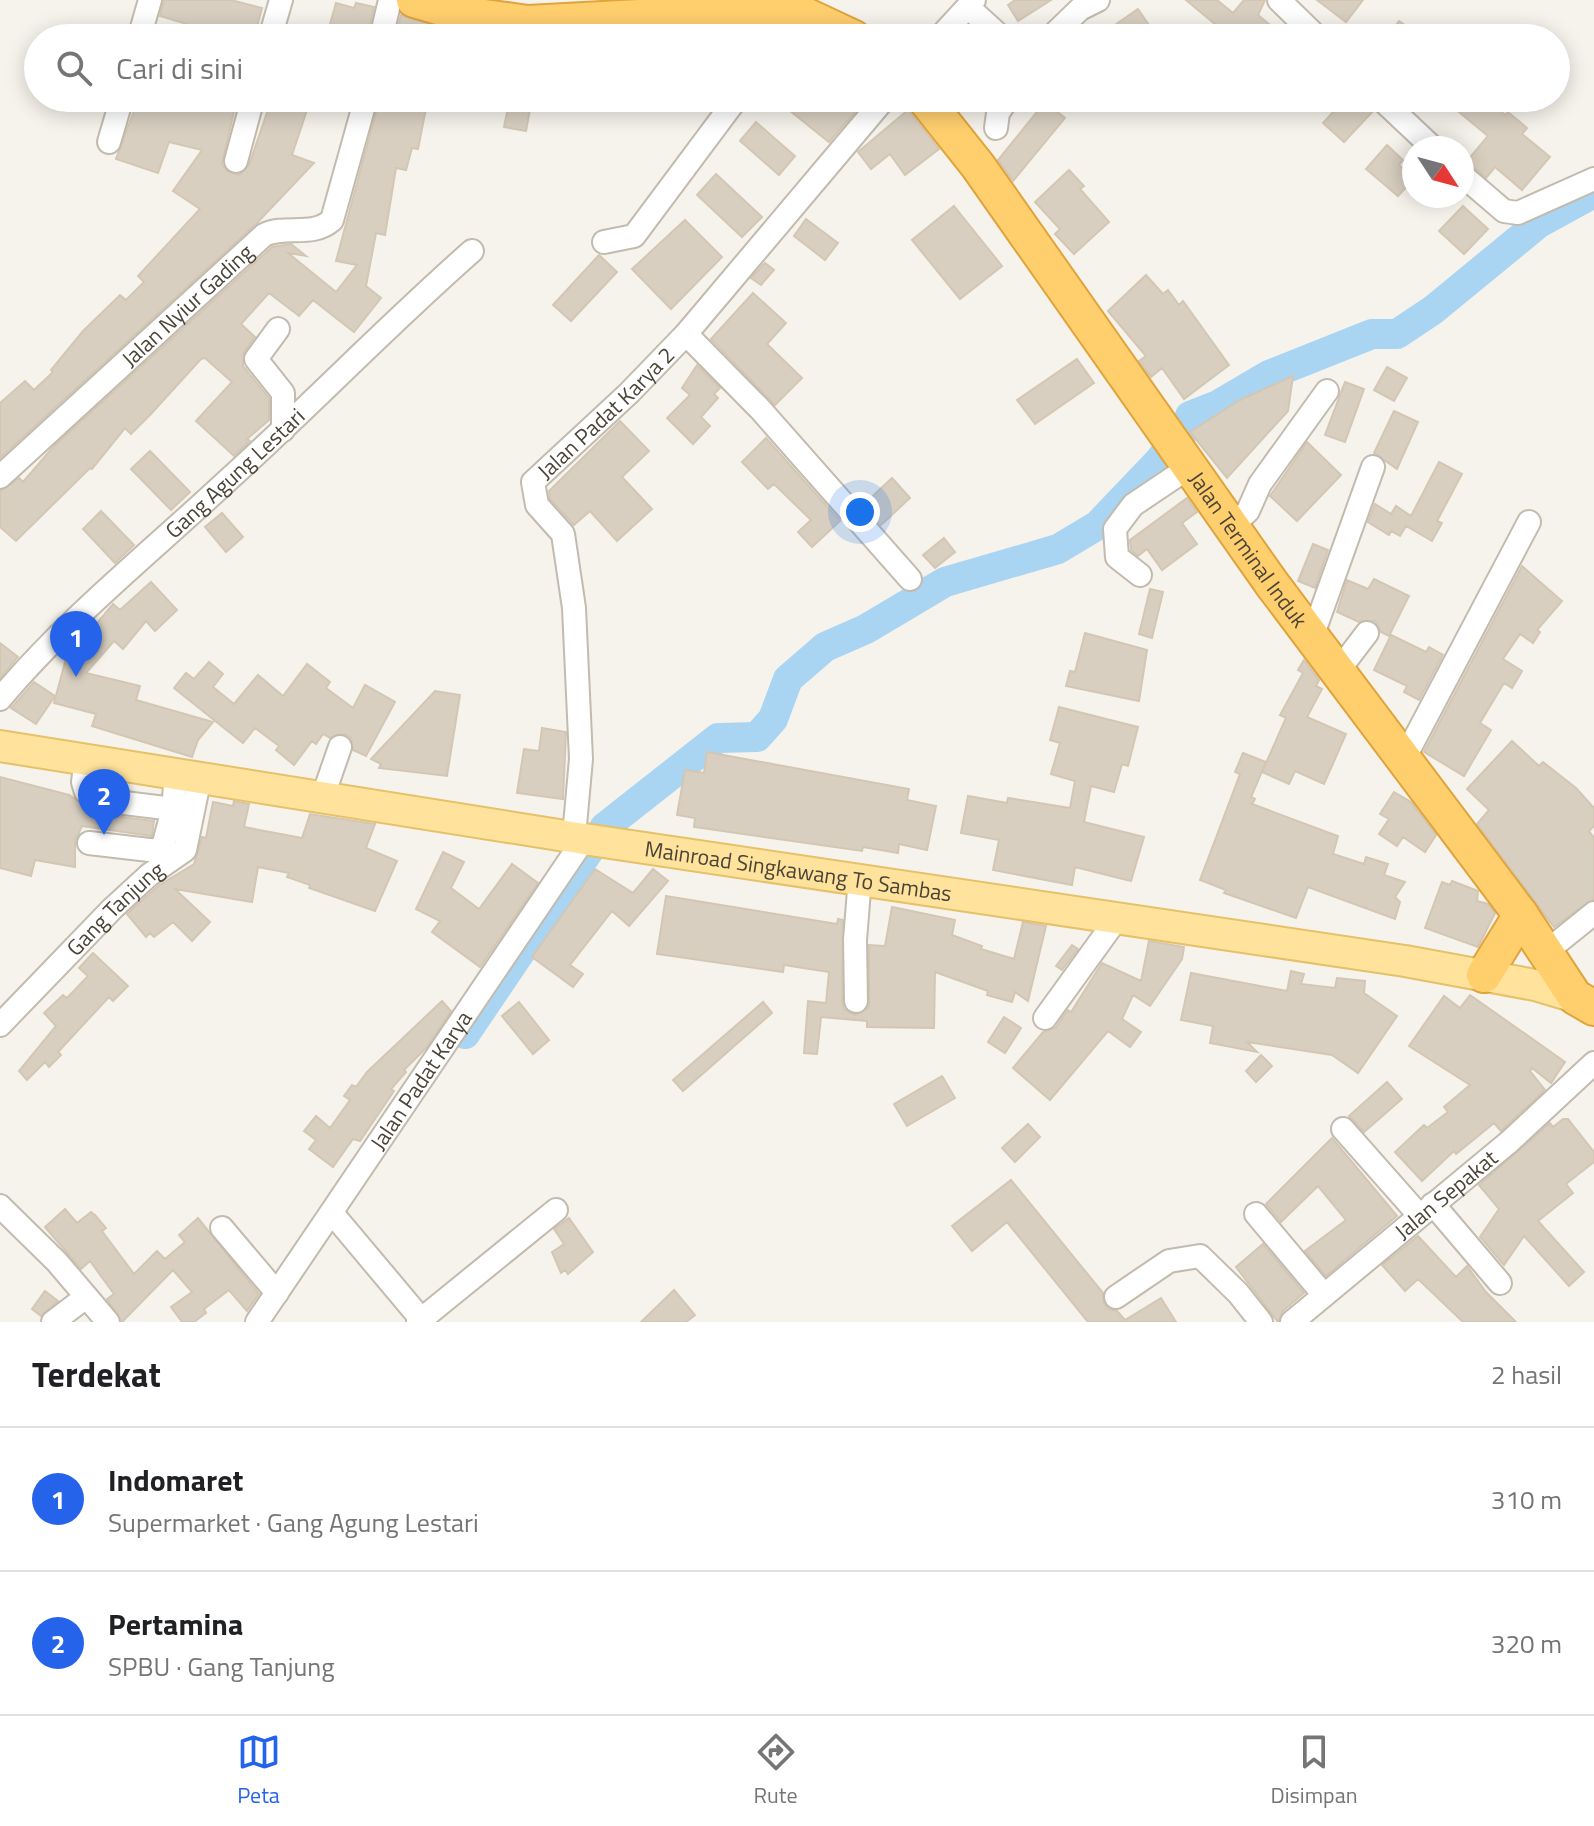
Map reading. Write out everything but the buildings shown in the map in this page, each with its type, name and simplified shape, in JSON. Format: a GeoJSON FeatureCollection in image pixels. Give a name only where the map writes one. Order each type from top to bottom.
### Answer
{"type":"FeatureCollection","features":[{"type":"Feature","properties":{"kind":"highway"},"geometry":{"type":"LineString","coordinates":[[414,0],[462,14],[504,21],[654,9],[772,24]]}},
{"type":"Feature","properties":{"kind":"highway","name":"Jalan Terminal Induk"},"geometry":{"type":"LineString","coordinates":[[935,112],[969,154],[1312,637],[1584,1003]]}},
{"type":"Feature","properties":{"kind":"highway"},"geometry":{"type":"LineString","coordinates":[[1484,975],[1521,915]]}},
{"type":"Feature","properties":{"kind":"main road","name":"Mainroad Singkawang To Sambas"},"geometry":{"type":"LineString","coordinates":[[0,746],[1484,975],[1584,1003]]}},
{"type":"Feature","properties":{"kind":"street"},"geometry":{"type":"LineString","coordinates":[[143,24],[150,0]]}},
{"type":"Feature","properties":{"kind":"street"},"geometry":{"type":"LineString","coordinates":[[274,24],[281,0]]}},
{"type":"Feature","properties":{"kind":"street"},"geometry":{"type":"LineString","coordinates":[[384,24],[390,0]]}},
{"type":"Feature","properties":{"kind":"street"},"geometry":{"type":"LineString","coordinates":[[1064,24],[1080,9],[1098,0]]}},
{"type":"Feature","properties":{"kind":"street"},"geometry":{"type":"LineString","coordinates":[[1279,0],[1304,24]]}},
{"type":"Feature","properties":{"kind":"street"},"geometry":{"type":"LineString","coordinates":[[952,24],[971,4],[989,24]]}},
{"type":"Feature","properties":{"kind":"street"},"geometry":{"type":"LineString","coordinates":[[109,142],[118,112]]}},
{"type":"Feature","properties":{"kind":"street"},"geometry":{"type":"LineString","coordinates":[[236,161],[249,112]]}},
{"type":"Feature","properties":{"kind":"street","name":"Jalan Nyiur Gading"},"geometry":{"type":"LineString","coordinates":[[0,477],[264,235],[276,229],[319,229],[332,220],[362,112]]}},
{"type":"Feature","properties":{"kind":"street"},"geometry":{"type":"LineString","coordinates":[[604,242],[634,236],[727,112]]}},
{"type":"Feature","properties":{"kind":"street","name":"Jalan Padat Karya 2"},"geometry":{"type":"LineString","coordinates":[[588,839],[574,608],[563,534],[537,505],[533,482],[629,393],[686,334],[873,112]]}},
{"type":"Feature","properties":{"kind":"street"},"geometry":{"type":"LineString","coordinates":[[996,128],[999,112]]}},
{"type":"Feature","properties":{"kind":"street"},"geometry":{"type":"LineString","coordinates":[[1395,112],[1420,136]]}},
{"type":"Feature","properties":{"kind":"street"},"geometry":{"type":"LineString","coordinates":[[1474,185],[1504,211],[1518,213],[1594,179]]}},
{"type":"Feature","properties":{"kind":"street","name":"Gang Agung Lestari"},"geometry":{"type":"LineString","coordinates":[[0,699],[43,652],[283,430],[395,319],[472,251]]}},
{"type":"Feature","properties":{"kind":"street"},"geometry":{"type":"LineString","coordinates":[[278,329],[256,359],[283,393],[283,430]]}},
{"type":"Feature","properties":{"kind":"street"},"geometry":{"type":"LineString","coordinates":[[686,334],[760,409],[910,579]]}},
{"type":"Feature","properties":{"kind":"street"},"geometry":{"type":"LineString","coordinates":[[1232,526],[1248,511],[1260,484],[1327,391]]}},
{"type":"Feature","properties":{"kind":"street"},"geometry":{"type":"LineString","coordinates":[[1140,575],[1117,557],[1115,529],[1133,505],[1183,456]]}},
{"type":"Feature","properties":{"kind":"street"},"geometry":{"type":"LineString","coordinates":[[1312,637],[1373,467]]}},
{"type":"Feature","properties":{"kind":"street"},"geometry":{"type":"LineString","coordinates":[[1404,759],[1529,522]]}},
{"type":"Feature","properties":{"kind":"street"},"geometry":{"type":"LineString","coordinates":[[1338,671],[1367,633]]}},
{"type":"Feature","properties":{"kind":"street"},"geometry":{"type":"LineString","coordinates":[[323,796],[340,747]]}},
{"type":"Feature","properties":{"kind":"street"},"geometry":{"type":"LineString","coordinates":[[86,760],[83,782],[92,798],[173,809]]}},
{"type":"Feature","properties":{"kind":"street"},"geometry":{"type":"LineString","coordinates":[[89,843],[158,851],[164,843],[173,809],[188,776]]}},
{"type":"Feature","properties":{"kind":"street","name":"Gang Tanjung"},"geometry":{"type":"LineString","coordinates":[[0,1025],[112,909],[149,875],[185,850],[188,776]]}},
{"type":"Feature","properties":{"kind":"street","name":"Jalan Padat Karya"},"geometry":{"type":"LineString","coordinates":[[257,1322],[588,839]]}},
{"type":"Feature","properties":{"kind":"street"},"geometry":{"type":"LineString","coordinates":[[856,1001],[855,940],[860,878]]}},
{"type":"Feature","properties":{"kind":"street"},"geometry":{"type":"LineString","coordinates":[[1547,951],[1594,913]]}},
{"type":"Feature","properties":{"kind":"street"},"geometry":{"type":"LineString","coordinates":[[1045,1018],[1118,917]]}},
{"type":"Feature","properties":{"kind":"street","name":"Jalan Sepakat"},"geometry":{"type":"LineString","coordinates":[[1292,1322],[1509,1142],[1594,1063]]}},
{"type":"Feature","properties":{"kind":"street"},"geometry":{"type":"LineString","coordinates":[[1343,1129],[1500,1283]]}},
{"type":"Feature","properties":{"kind":"street"},"geometry":{"type":"LineString","coordinates":[[0,1206],[108,1322]]}},
{"type":"Feature","properties":{"kind":"street"},"geometry":{"type":"LineString","coordinates":[[332,1213],[420,1321],[556,1210]]}},
{"type":"Feature","properties":{"kind":"street"},"geometry":{"type":"LineString","coordinates":[[1256,1214],[1324,1295]]}},
{"type":"Feature","properties":{"kind":"street"},"geometry":{"type":"LineString","coordinates":[[222,1228],[277,1293]]}},
{"type":"Feature","properties":{"kind":"street"},"geometry":{"type":"LineString","coordinates":[[1116,1297],[1169,1261],[1200,1256],[1238,1293],[1261,1322]]}},
{"type":"Feature","properties":{"kind":"street"},"geometry":{"type":"LineString","coordinates":[[53,1322],[86,1297]]}},
{"type":"Feature","properties":{"kind":"waterway"},"geometry":{"type":"LineString","coordinates":[[465,1034],[605,827],[718,738],[757,737],[773,719],[788,679],[825,647],[866,629],[945,582],[1058,549],[1098,525],[1158,462],[1187,427],[1190,416],[1218,405],[1269,375],[1372,334],[1397,334],[1433,310],[1539,223],[1594,193]]}},
{"type":"Feature","properties":{"kind":"place","name":"Indomaret"},"geometry":{"type":"Point","coordinates":[76,677]}},
{"type":"Feature","properties":{"kind":"place","name":"Pertamina"},"geometry":{"type":"Point","coordinates":[104,835]}}]}
